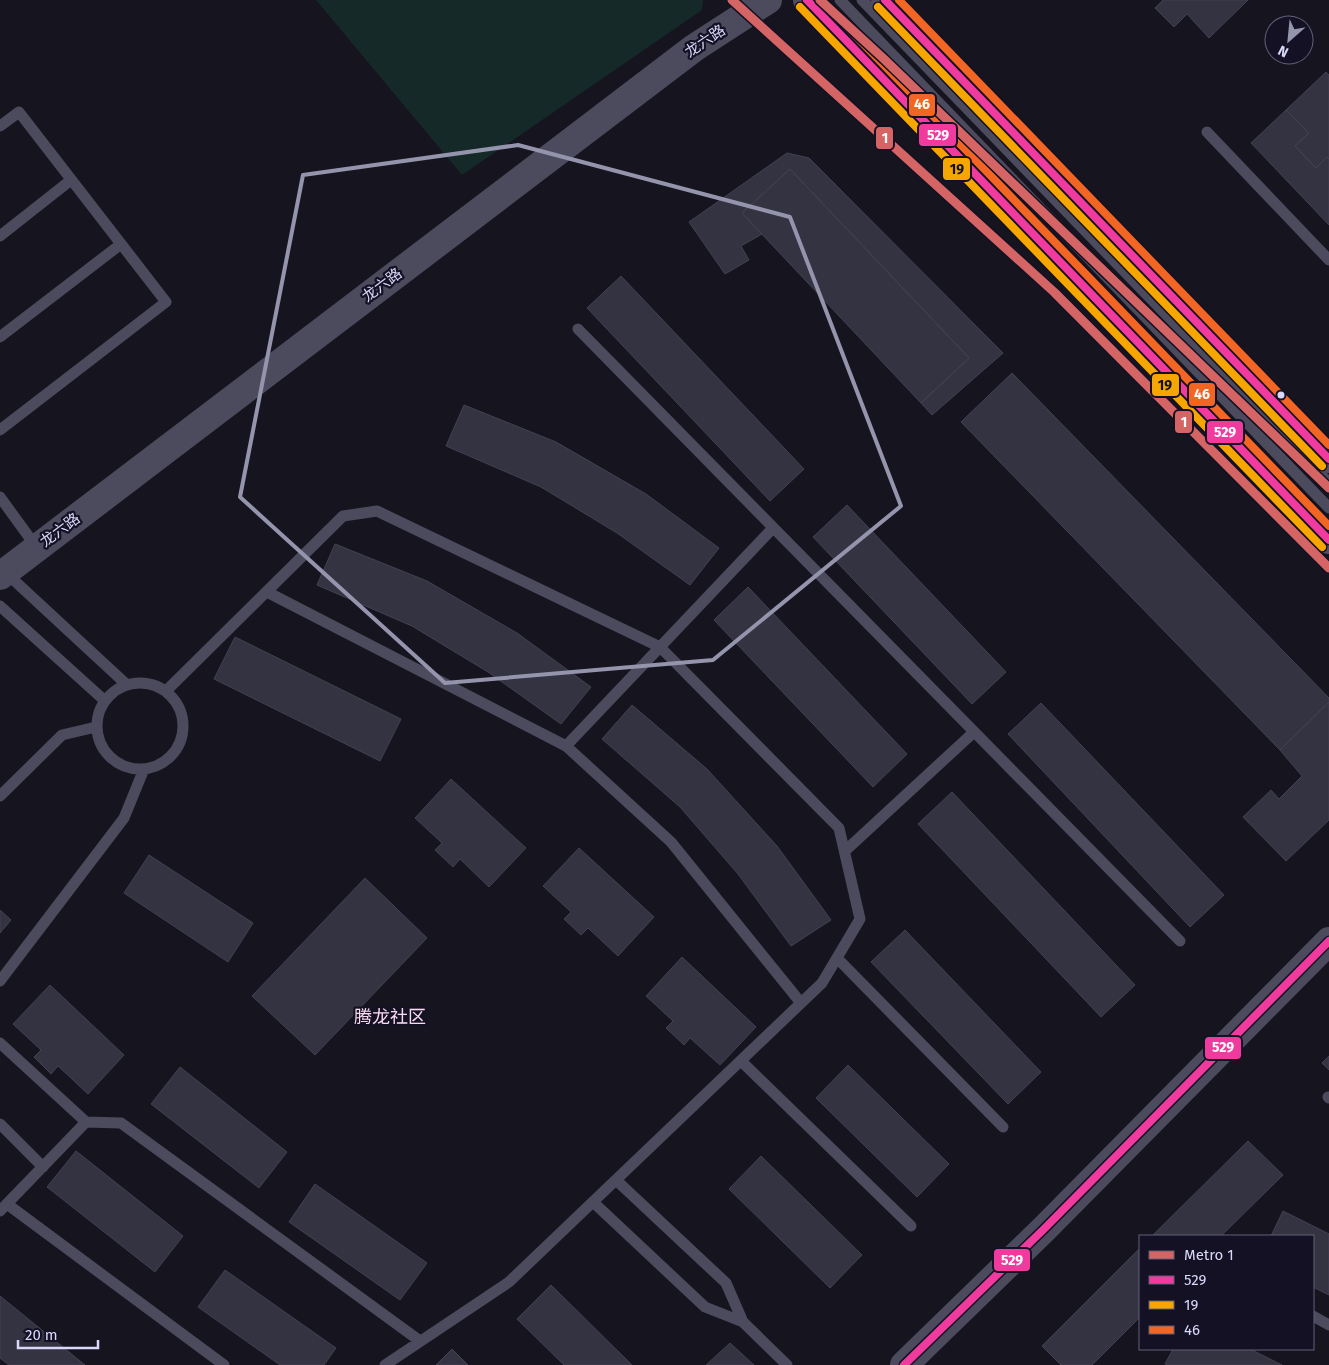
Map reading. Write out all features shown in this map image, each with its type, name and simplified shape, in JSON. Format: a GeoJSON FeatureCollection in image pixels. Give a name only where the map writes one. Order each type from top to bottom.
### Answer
{"type":"FeatureCollection","features":[{"type":"Feature","properties":{"kind":"main road"},"geometry":{"type":"LineString","coordinates":[[807,0],[1329,540]]}},
{"type":"Feature","properties":{"kind":"main road"},"geometry":{"type":"LineString","coordinates":[[885,0],[1329,459]]}},
{"type":"Feature","properties":{"kind":"street","name":"龙六路"},"geometry":{"type":"LineString","coordinates":[[3,574],[694,48],[768,0]]}},
{"type":"Feature","properties":{"kind":"street"},"geometry":{"type":"LineString","coordinates":[[904,1365],[1044,1229],[1329,941]]}},
{"type":"Feature","properties":{"kind":"lane"},"geometry":{"type":"LineString","coordinates":[[840,0],[1329,508]]}},
{"type":"Feature","properties":{"kind":"lane"},"geometry":{"type":"LineString","coordinates":[[862,0],[1329,483]]}},
{"type":"Feature","properties":{"kind":"lane"},"geometry":{"type":"LineString","coordinates":[[0,126],[19,112],[166,302],[0,430]]}},
{"type":"Feature","properties":{"kind":"lane"},"geometry":{"type":"LineString","coordinates":[[1208,132],[1329,260]]}},
{"type":"Feature","properties":{"kind":"lane"},"geometry":{"type":"LineString","coordinates":[[0,236],[71,180]]}},
{"type":"Feature","properties":{"kind":"lane"},"geometry":{"type":"LineString","coordinates":[[0,337],[121,244]]}},
{"type":"Feature","properties":{"kind":"lane"},"geometry":{"type":"LineString","coordinates":[[578,329],[1180,941]]}},
{"type":"Feature","properties":{"kind":"lane"},"geometry":{"type":"LineString","coordinates":[[0,498],[37,548]]}},
{"type":"Feature","properties":{"kind":"lane"},"geometry":{"type":"LineString","coordinates":[[166,691],[343,516],[377,512],[660,647],[839,828],[860,919],[822,983],[509,1282],[385,1365]]}},
{"type":"Feature","properties":{"kind":"lane"},"geometry":{"type":"LineString","coordinates":[[566,746],[773,528]]}},
{"type":"Feature","properties":{"kind":"lane"},"geometry":{"type":"LineString","coordinates":[[3,574],[126,684]]}},
{"type":"Feature","properties":{"kind":"lane"},"geometry":{"type":"LineString","coordinates":[[266,592],[566,746],[671,842],[802,1003]]}},
{"type":"Feature","properties":{"kind":"lane"},"geometry":{"type":"LineString","coordinates":[[0,606],[104,700]]}},
{"type":"Feature","properties":{"kind":"lane"},"geometry":{"type":"LineString","coordinates":[[140,682],[154,685],[166,691],[177,702],[182,716],[183,730],[180,745],[171,757],[159,765],[144,769],[129,768],[115,762],[105,752],[99,740],[96,727],[98,713],[104,700],[126,684],[140,682]]}},
{"type":"Feature","properties":{"kind":"lane"},"geometry":{"type":"LineString","coordinates":[[0,796],[62,735],[96,727]]}},
{"type":"Feature","properties":{"kind":"lane"},"geometry":{"type":"LineString","coordinates":[[845,851],[974,732]]}},
{"type":"Feature","properties":{"kind":"lane"},"geometry":{"type":"LineString","coordinates":[[0,981],[124,818],[144,769]]}},
{"type":"Feature","properties":{"kind":"lane"},"geometry":{"type":"LineString","coordinates":[[837,958],[1003,1128]]}},
{"type":"Feature","properties":{"kind":"lane"},"geometry":{"type":"LineString","coordinates":[[0,1043],[86,1122],[121,1123],[420,1341]]}},
{"type":"Feature","properties":{"kind":"lane"},"geometry":{"type":"LineString","coordinates":[[741,1061],[911,1226]]}},
{"type":"Feature","properties":{"kind":"lane"},"geometry":{"type":"LineString","coordinates":[[86,1122],[4,1207],[224,1365]]}},
{"type":"Feature","properties":{"kind":"lane"},"geometry":{"type":"LineString","coordinates":[[0,1124],[43,1167]]}},
{"type":"Feature","properties":{"kind":"lane"},"geometry":{"type":"LineString","coordinates":[[616,1180],[726,1283],[743,1322],[787,1365]]}},
{"type":"Feature","properties":{"kind":"lane"},"geometry":{"type":"LineString","coordinates":[[593,1202],[706,1307],[743,1322]]}},
{"type":"Feature","properties":{"kind":"lane"},"geometry":{"type":"LineString","coordinates":[[1314,1317],[1329,1325]]}},
{"type":"Feature","properties":{"kind":"highlighted area"},"geometry":{"type":"Polygon","coordinates":[[[518,145],[790,217],[901,506],[713,660],[445,683],[240,497],[303,175],[518,145]]]}},
{"type":"Feature","properties":{"kind":"green space"},"geometry":{"type":"Polygon","coordinates":[[[316,0],[703,0],[702,10],[462,175],[316,0]]]}},
{"type":"Feature","properties":{"kind":"building"},"geometry":{"type":"Polygon","coordinates":[[[1163,0],[1248,0],[1209,38],[1187,14],[1174,27],[1155,8],[1163,0]]]}},
{"type":"Feature","properties":{"kind":"building"},"geometry":{"type":"Polygon","coordinates":[[[1326,72],[1329,75],[1329,159],[1327,157],[1316,168],[1295,146],[1309,133],[1286,110],[1326,72]]]}},
{"type":"Feature","properties":{"kind":"building"},"geometry":{"type":"Polygon","coordinates":[[[1286,110],[1309,133],[1295,146],[1316,168],[1327,157],[1329,159],[1329,225],[1251,143],[1286,110]]]}},
{"type":"Feature","properties":{"kind":"building"},"geometry":{"type":"Polygon","coordinates":[[[787,153],[809,158],[1003,353],[932,415],[921,403],[969,358],[790,169],[742,213],[762,234],[741,246],[749,260],[725,274],[689,222],[787,153]]]}},
{"type":"Feature","properties":{"kind":"building"},"geometry":{"type":"Polygon","coordinates":[[[790,169],[969,358],[921,403],[742,213],[790,169]]]}},
{"type":"Feature","properties":{"kind":"building"},"geometry":{"type":"Polygon","coordinates":[[[621,276],[804,469],[770,501],[587,308],[621,276]]]}},
{"type":"Feature","properties":{"kind":"building"},"geometry":{"type":"Polygon","coordinates":[[[1012,373],[1329,698],[1329,702],[1280,750],[961,422],[1012,373]]]}},
{"type":"Feature","properties":{"kind":"building"},"geometry":{"type":"Polygon","coordinates":[[[464,405],[556,442],[646,494],[719,548],[690,585],[617,533],[541,487],[446,446],[464,405]]]}},
{"type":"Feature","properties":{"kind":"building"},"geometry":{"type":"Polygon","coordinates":[[[847,505],[1006,672],[972,704],[813,537],[847,505]]]}},
{"type":"Feature","properties":{"kind":"building"},"geometry":{"type":"Polygon","coordinates":[[[335,544],[427,581],[517,633],[591,687],[561,724],[488,672],[412,626],[317,585],[335,544]]]}},
{"type":"Feature","properties":{"kind":"building"},"geometry":{"type":"Polygon","coordinates":[[[748,587],[907,754],[873,787],[714,620],[748,587]]]}},
{"type":"Feature","properties":{"kind":"building"},"geometry":{"type":"Polygon","coordinates":[[[235,637],[401,719],[380,761],[214,679],[235,637]]]}},
{"type":"Feature","properties":{"kind":"building"},"geometry":{"type":"Polygon","coordinates":[[[1329,702],[1329,820],[1286,861],[1243,817],[1271,790],[1279,799],[1302,776],[1280,750],[1329,702]]]}},
{"type":"Feature","properties":{"kind":"building"},"geometry":{"type":"Polygon","coordinates":[[[1041,703],[1224,895],[1190,927],[1008,734],[1041,703]]]}},
{"type":"Feature","properties":{"kind":"building"},"geometry":{"type":"Polygon","coordinates":[[[632,705],[707,769],[777,846],[831,920],[791,946],[738,874],[680,807],[602,739],[632,705]]]}},
{"type":"Feature","properties":{"kind":"building"},"geometry":{"type":"Polygon","coordinates":[[[451,779],[526,848],[489,887],[460,859],[453,867],[435,850],[442,843],[415,818],[451,779]]]}},
{"type":"Feature","properties":{"kind":"building"},"geometry":{"type":"Polygon","coordinates":[[[952,792],[1135,985],[1101,1017],[918,824],[952,792]]]}},
{"type":"Feature","properties":{"kind":"building"},"geometry":{"type":"Polygon","coordinates":[[[579,848],[654,917],[618,956],[588,928],[581,935],[564,919],[571,912],[543,886],[579,848]]]}},
{"type":"Feature","properties":{"kind":"building"},"geometry":{"type":"Polygon","coordinates":[[[149,855],[253,923],[228,962],[124,893],[149,855]]]}},
{"type":"Feature","properties":{"kind":"building"},"geometry":{"type":"Polygon","coordinates":[[[365,878],[427,938],[315,1055],[252,996],[365,878]]]}},
{"type":"Feature","properties":{"kind":"building"},"geometry":{"type":"Polygon","coordinates":[[[0,910],[11,920],[0,933],[0,910]]]}},
{"type":"Feature","properties":{"kind":"building"},"geometry":{"type":"Polygon","coordinates":[[[905,930],[1041,1072],[1008,1104],[871,962],[905,930]]]}},
{"type":"Feature","properties":{"kind":"building"},"geometry":{"type":"Polygon","coordinates":[[[682,957],[756,1027],[720,1065],[690,1038],[684,1045],[666,1028],[673,1021],[646,996],[682,957]]]}},
{"type":"Feature","properties":{"kind":"building"},"geometry":{"type":"Polygon","coordinates":[[[50,985],[124,1055],[88,1094],[58,1066],[51,1074],[34,1057],[41,1050],[13,1024],[50,985]]]}},
{"type":"Feature","properties":{"kind":"building"},"geometry":{"type":"Polygon","coordinates":[[[1329,1056],[1329,1070],[1322,1063],[1329,1056]]]}},
{"type":"Feature","properties":{"kind":"building"},"geometry":{"type":"Polygon","coordinates":[[[848,1065],[949,1164],[917,1197],[816,1098],[848,1065]]]}},
{"type":"Feature","properties":{"kind":"building"},"geometry":{"type":"Polygon","coordinates":[[[180,1067],[287,1152],[259,1188],[151,1104],[180,1067]]]}},
{"type":"Feature","properties":{"kind":"building"},"geometry":{"type":"Polygon","coordinates":[[[1248,1141],[1283,1175],[1222,1235],[1153,1235],[1248,1141]]]}},
{"type":"Feature","properties":{"kind":"building"},"geometry":{"type":"Polygon","coordinates":[[[76,1151],[183,1236],[155,1272],[47,1187],[76,1151]]]}},
{"type":"Feature","properties":{"kind":"building"},"geometry":{"type":"Polygon","coordinates":[[[761,1156],[862,1255],[830,1288],[729,1189],[761,1156]]]}},
{"type":"Feature","properties":{"kind":"building"},"geometry":{"type":"Polygon","coordinates":[[[315,1184],[427,1263],[400,1300],[289,1222],[315,1184]]]}},
{"type":"Feature","properties":{"kind":"building"},"geometry":{"type":"Polygon","coordinates":[[[1283,1211],[1329,1234],[1329,1295],[1314,1288],[1314,1235],[1271,1235],[1283,1211]]]}},
{"type":"Feature","properties":{"kind":"building"},"geometry":{"type":"Polygon","coordinates":[[[1139,1249],[1139,1318],[1092,1365],[1061,1365],[1042,1346],[1139,1249]]]}},
{"type":"Feature","properties":{"kind":"building"},"geometry":{"type":"Polygon","coordinates":[[[225,1270],[336,1348],[324,1365],[280,1365],[198,1307],[225,1270]]]}},
{"type":"Feature","properties":{"kind":"building"},"geometry":{"type":"Polygon","coordinates":[[[551,1285],[632,1365],[564,1365],[517,1319],[551,1285]]]}},
{"type":"Feature","properties":{"kind":"building"},"geometry":{"type":"Polygon","coordinates":[[[0,1296],[85,1365],[9,1365],[0,1358],[0,1296]]]}},
{"type":"Feature","properties":{"kind":"building"},"geometry":{"type":"Polygon","coordinates":[[[730,1343],[754,1365],[706,1365],[730,1343]]]}},
{"type":"Feature","properties":{"kind":"building"},"geometry":{"type":"Polygon","coordinates":[[[452,1349],[468,1365],[436,1365],[452,1349]]]}},
{"type":"Feature","properties":{"kind":"building"},"geometry":{"type":"Polygon","coordinates":[[[1172,1350],[1252,1350],[1282,1365],[1167,1365],[1165,1364],[1172,1350]]]}},
{"type":"Feature","properties":{"kind":"metro line","name":"1"},"geometry":{"type":"LineString","coordinates":[[732,0],[1054,292],[1329,568]]}},
{"type":"Feature","properties":{"kind":"metro line","name":"1"},"geometry":{"type":"LineString","coordinates":[[820,0],[884,59],[1329,488]]}},
{"type":"Feature","properties":{"kind":"transit line","name":"529"},"geometry":{"type":"LineString","coordinates":[[807,0],[1329,540]]}},
{"type":"Feature","properties":{"kind":"transit line","name":"46"},"geometry":{"type":"LineString","coordinates":[[821,0],[1329,526]]}},
{"type":"Feature","properties":{"kind":"transit line","name":"529"},"geometry":{"type":"LineString","coordinates":[[885,0],[1329,459]]}},
{"type":"Feature","properties":{"kind":"transit line","name":"46"},"geometry":{"type":"LineString","coordinates":[[899,0],[1329,445]]}},
{"type":"Feature","properties":{"kind":"transit line","name":"19"},"geometry":{"type":"LineString","coordinates":[[800,7],[1322,547]]}},
{"type":"Feature","properties":{"kind":"transit line","name":"19"},"geometry":{"type":"LineString","coordinates":[[878,7],[1322,466]]}},
{"type":"Feature","properties":{"kind":"transit line","name":"529"},"geometry":{"type":"LineString","coordinates":[[904,1365],[1044,1229],[1329,941]]}},
{"type":"Feature","properties":{"kind":"district","name":"腾龙社区"},"geometry":{"type":"Point","coordinates":[390,1017]}}]}
